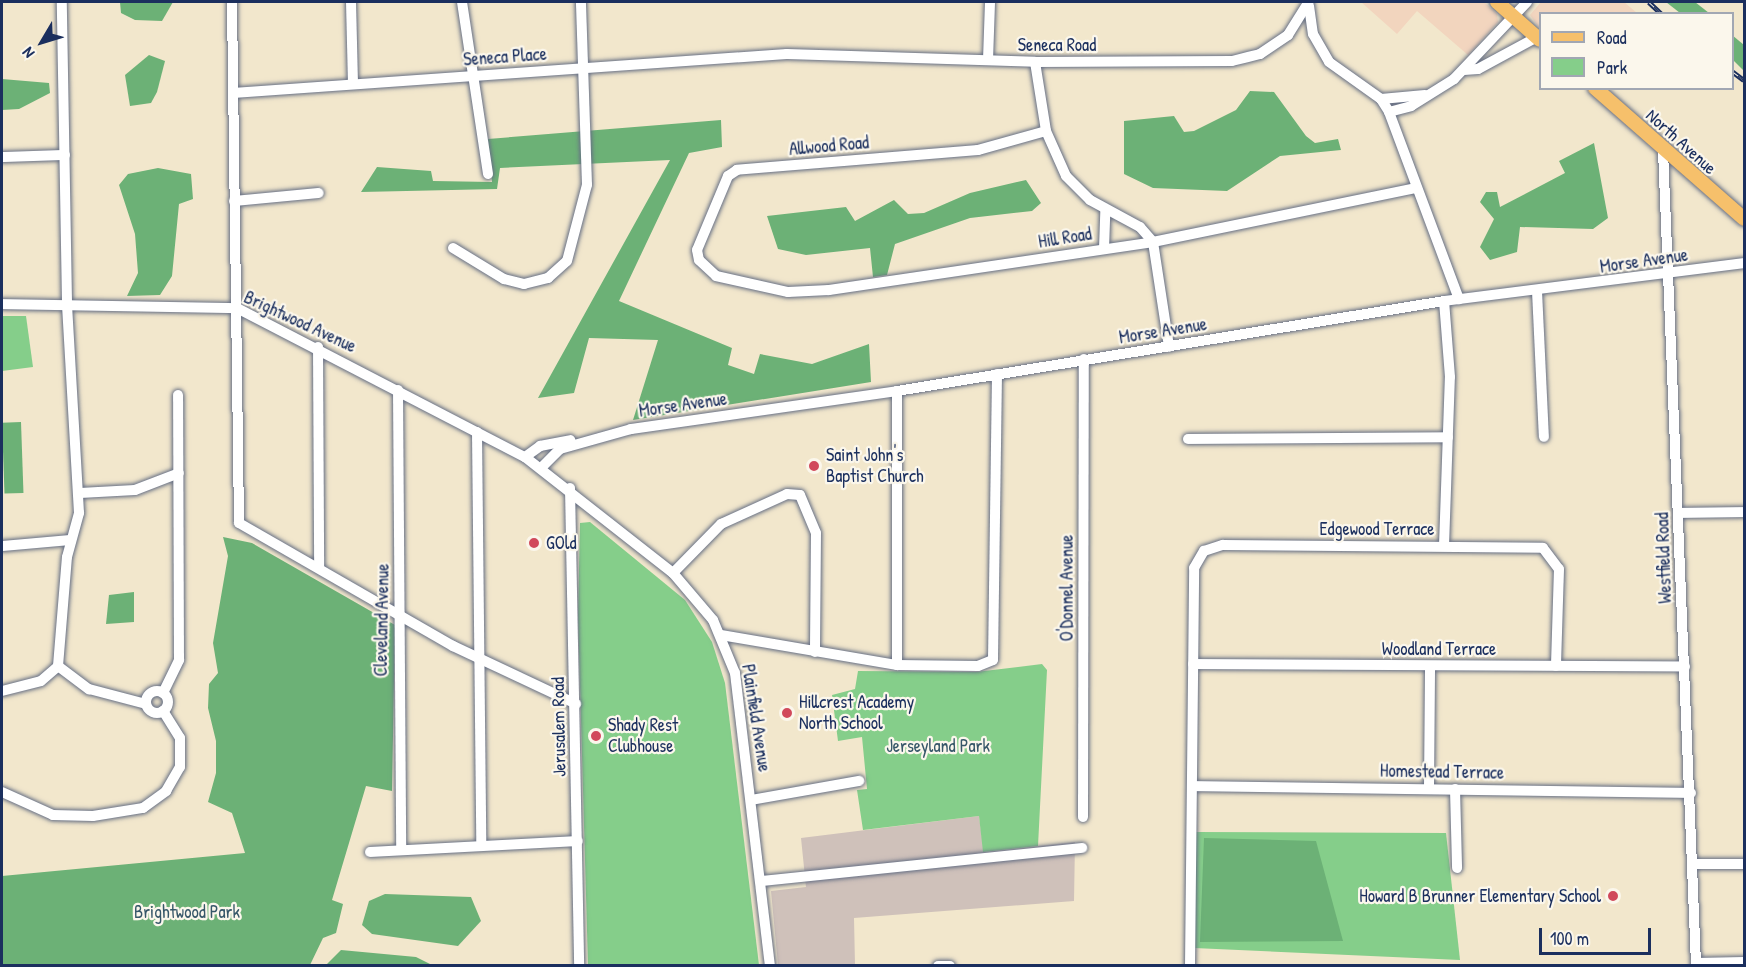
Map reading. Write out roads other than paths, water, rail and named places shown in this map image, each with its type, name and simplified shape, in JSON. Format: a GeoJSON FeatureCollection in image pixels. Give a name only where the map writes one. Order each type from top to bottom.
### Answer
{"type":"FeatureCollection","features":[{"type":"Feature","properties":{"kind":"main road"},"geometry":{"type":"LineString","coordinates":[[1497,2],[1539,38]]}},
{"type":"Feature","properties":{"kind":"main road","name":"North Avenue"},"geometry":{"type":"LineString","coordinates":[[1597,90],[1744,219]]}},
{"type":"Feature","properties":{"kind":"street"},"geometry":{"type":"LineString","coordinates":[[2,691],[41,681],[58,666],[71,540],[80,493],[67,303],[62,2]]}},
{"type":"Feature","properties":{"kind":"street"},"geometry":{"type":"LineString","coordinates":[[232,2],[239,524],[319,567],[476,658],[576,704]]}},
{"type":"Feature","properties":{"kind":"street"},"geometry":{"type":"LineString","coordinates":[[351,2],[353,84]]}},
{"type":"Feature","properties":{"kind":"street"},"geometry":{"type":"LineString","coordinates":[[462,2],[488,174]]}},
{"type":"Feature","properties":{"kind":"street"},"geometry":{"type":"LineString","coordinates":[[453,248],[504,279],[524,284],[548,278],[567,261],[587,185],[580,2]]}},
{"type":"Feature","properties":{"kind":"street"},"geometry":{"type":"LineString","coordinates":[[988,60],[990,2]]}},
{"type":"Feature","properties":{"kind":"street"},"geometry":{"type":"LineString","coordinates":[[1389,112],[1412,106],[1464,70],[1527,2]]}},
{"type":"Feature","properties":{"kind":"street"},"geometry":{"type":"LineString","coordinates":[[1309,4],[1313,34],[1335,69],[1381,99],[1389,112],[1459,299]]}},
{"type":"Feature","properties":{"kind":"street","name":"Seneca Road"},"geometry":{"type":"LineString","coordinates":[[780,54],[1035,62],[1232,61],[1260,54],[1288,35],[1309,4]]}},
{"type":"Feature","properties":{"kind":"street"},"geometry":{"type":"LineString","coordinates":[[1288,35],[1313,34]]}},
{"type":"Feature","properties":{"kind":"street"},"geometry":{"type":"LineString","coordinates":[[1464,70],[1478,69],[1539,38]]}},
{"type":"Feature","properties":{"kind":"street","name":"Seneca Place"},"geometry":{"type":"LineString","coordinates":[[233,93],[780,54]]}},
{"type":"Feature","properties":{"kind":"street"},"geometry":{"type":"LineString","coordinates":[[1035,62],[1046,131],[1076,189],[1105,211],[1140,227],[1153,242],[1169,347]]}},
{"type":"Feature","properties":{"kind":"street"},"geometry":{"type":"LineString","coordinates":[[1381,99],[1425,95]]}},
{"type":"Feature","properties":{"kind":"street","name":"Allwood Road"},"geometry":{"type":"LineString","coordinates":[[716,276],[697,250],[729,176],[737,170],[978,150],[1046,131]]}},
{"type":"Feature","properties":{"kind":"street","name":"Westfield Road"},"geometry":{"type":"LineString","coordinates":[[1663,150],[1691,793],[1696,964]]}},
{"type":"Feature","properties":{"kind":"street"},"geometry":{"type":"LineString","coordinates":[[2,157],[65,155]]}},
{"type":"Feature","properties":{"kind":"street","name":"Hill Road"},"geometry":{"type":"LineString","coordinates":[[716,276],[808,291],[1153,242],[1417,188]]}},
{"type":"Feature","properties":{"kind":"street"},"geometry":{"type":"LineString","coordinates":[[234,201],[319,193]]}},
{"type":"Feature","properties":{"kind":"street"},"geometry":{"type":"LineString","coordinates":[[1104,249],[1105,211]]}},
{"type":"Feature","properties":{"kind":"street","name":"Morse Avenue"},"geometry":{"type":"LineString","coordinates":[[525,457],[540,446],[897,391],[1444,301],[1668,276],[1744,263]]}},
{"type":"Feature","properties":{"kind":"street"},"geometry":{"type":"LineString","coordinates":[[1537,291],[1544,436]]}},
{"type":"Feature","properties":{"kind":"street"},"geometry":{"type":"LineString","coordinates":[[1444,301],[1448,437],[1444,546]]}},
{"type":"Feature","properties":{"kind":"street","name":"Brightwood Avenue"},"geometry":{"type":"LineString","coordinates":[[2,304],[67,303],[237,308],[318,347],[525,457]]}},
{"type":"Feature","properties":{"kind":"street"},"geometry":{"type":"LineString","coordinates":[[318,347],[319,567]]}},
{"type":"Feature","properties":{"kind":"street","name":"O'Donnel Avenue"},"geometry":{"type":"LineString","coordinates":[[1083,359],[1083,817]]}},
{"type":"Feature","properties":{"kind":"street"},"geometry":{"type":"LineString","coordinates":[[721,635],[897,665],[990,663],[996,650],[997,374]]}},
{"type":"Feature","properties":{"kind":"street","name":"Cleveland Avenue"},"geometry":{"type":"LineString","coordinates":[[398,390],[396,612],[401,850]]}},
{"type":"Feature","properties":{"kind":"street"},"geometry":{"type":"LineString","coordinates":[[897,391],[897,665]]}},
{"type":"Feature","properties":{"kind":"street"},"geometry":{"type":"LineString","coordinates":[[163,693],[179,660],[178,395]]}},
{"type":"Feature","properties":{"kind":"street"},"geometry":{"type":"LineString","coordinates":[[477,432],[476,658],[481,846]]}},
{"type":"Feature","properties":{"kind":"street"},"geometry":{"type":"LineString","coordinates":[[1188,439],[1448,437]]}},
{"type":"Feature","properties":{"kind":"street","name":"Morse Avenue"},"geometry":{"type":"LineString","coordinates":[[541,468],[552,453],[588,440]]}},
{"type":"Feature","properties":{"kind":"street","name":"Plainfield Avenue"},"geometry":{"type":"LineString","coordinates":[[525,457],[570,489],[673,573],[721,635],[738,688],[770,966]]}},
{"type":"Feature","properties":{"kind":"street"},"geometry":{"type":"LineString","coordinates":[[80,493],[135,490],[180,473]]}},
{"type":"Feature","properties":{"kind":"street","name":"Jerusalem Road"},"geometry":{"type":"LineString","coordinates":[[570,489],[576,704],[579,966]]}},
{"type":"Feature","properties":{"kind":"street"},"geometry":{"type":"LineString","coordinates":[[673,573],[721,524],[787,494],[800,495],[816,533],[815,652]]}},
{"type":"Feature","properties":{"kind":"street"},"geometry":{"type":"LineString","coordinates":[[1679,513],[1744,512]]}},
{"type":"Feature","properties":{"kind":"street"},"geometry":{"type":"LineString","coordinates":[[2,546],[71,540]]}},
{"type":"Feature","properties":{"kind":"street","name":"Edgewood Terrace"},"geometry":{"type":"LineString","coordinates":[[1193,664],[1194,568],[1209,548],[1444,546],[1538,547],[1553,556],[1559,569],[1556,666]]}},
{"type":"Feature","properties":{"kind":"street"},"geometry":{"type":"LineString","coordinates":[[1190,966],[1193,664]]}},
{"type":"Feature","properties":{"kind":"street","name":"Woodland Terrace"},"geometry":{"type":"LineString","coordinates":[[1193,664],[1685,667]]}},
{"type":"Feature","properties":{"kind":"street"},"geometry":{"type":"LineString","coordinates":[[58,666],[89,689],[146,704],[153,712],[163,711]]}},
{"type":"Feature","properties":{"kind":"street"},"geometry":{"type":"LineString","coordinates":[[1429,787],[1430,666]]}},
{"type":"Feature","properties":{"kind":"street"},"geometry":{"type":"LineString","coordinates":[[146,704],[153,692],[163,693]]}},
{"type":"Feature","properties":{"kind":"street"},"geometry":{"type":"LineString","coordinates":[[163,693],[168,702],[163,711]]}},
{"type":"Feature","properties":{"kind":"street"},"geometry":{"type":"LineString","coordinates":[[2,792],[53,815],[93,816],[143,808],[166,791],[180,767],[180,738],[163,711]]}},
{"type":"Feature","properties":{"kind":"street"},"geometry":{"type":"LineString","coordinates":[[751,800],[859,781]]}},
{"type":"Feature","properties":{"kind":"street","name":"Homestead Terrace"},"geometry":{"type":"LineString","coordinates":[[1192,786],[1429,787],[1691,793]]}},
{"type":"Feature","properties":{"kind":"street"},"geometry":{"type":"LineString","coordinates":[[1455,789],[1457,868]]}},
{"type":"Feature","properties":{"kind":"street"},"geometry":{"type":"LineString","coordinates":[[370,852],[578,841]]}},
{"type":"Feature","properties":{"kind":"street"},"geometry":{"type":"LineString","coordinates":[[762,881],[1082,848]]}},
{"type":"Feature","properties":{"kind":"street"},"geometry":{"type":"LineString","coordinates":[[1692,864],[1744,864]]}},
{"type":"Feature","properties":{"kind":"street"},"geometry":{"type":"LineString","coordinates":[[1696,964],[1744,962]]}},
{"type":"Feature","properties":{"kind":"street"},"geometry":{"type":"LineString","coordinates":[[938,966],[950,966]]}},
{"type":"Feature","properties":{"kind":"railway"},"geometry":{"type":"LineString","coordinates":[[1649,2],[1660,12]]}},
{"type":"Feature","properties":{"kind":"railway"},"geometry":{"type":"LineString","coordinates":[[1734,72],[1744,80]]}},
{"type":"Feature","properties":{"kind":"place","name":"Saint John's Baptist Church"},"geometry":{"type":"Point","coordinates":[814,466]}},
{"type":"Feature","properties":{"kind":"place","name":"GOld"},"geometry":{"type":"Point","coordinates":[534,543]}},
{"type":"Feature","properties":{"kind":"place","name":"Hillcrest Academy North School"},"geometry":{"type":"Point","coordinates":[787,713]}},
{"type":"Feature","properties":{"kind":"place","name":"Shady Rest Clubhouse"},"geometry":{"type":"Point","coordinates":[596,736]}},
{"type":"Feature","properties":{"kind":"place","name":"Howard B Brunner Elementary School"},"geometry":{"type":"Point","coordinates":[1613,896]}},
{"type":"Feature","properties":{"kind":"park label","name":"Jerseyland Park"},"geometry":{"type":"Point","coordinates":[938,746]}},
{"type":"Feature","properties":{"kind":"park label","name":"Brightwood Park"},"geometry":{"type":"Point","coordinates":[187,912]}}]}
